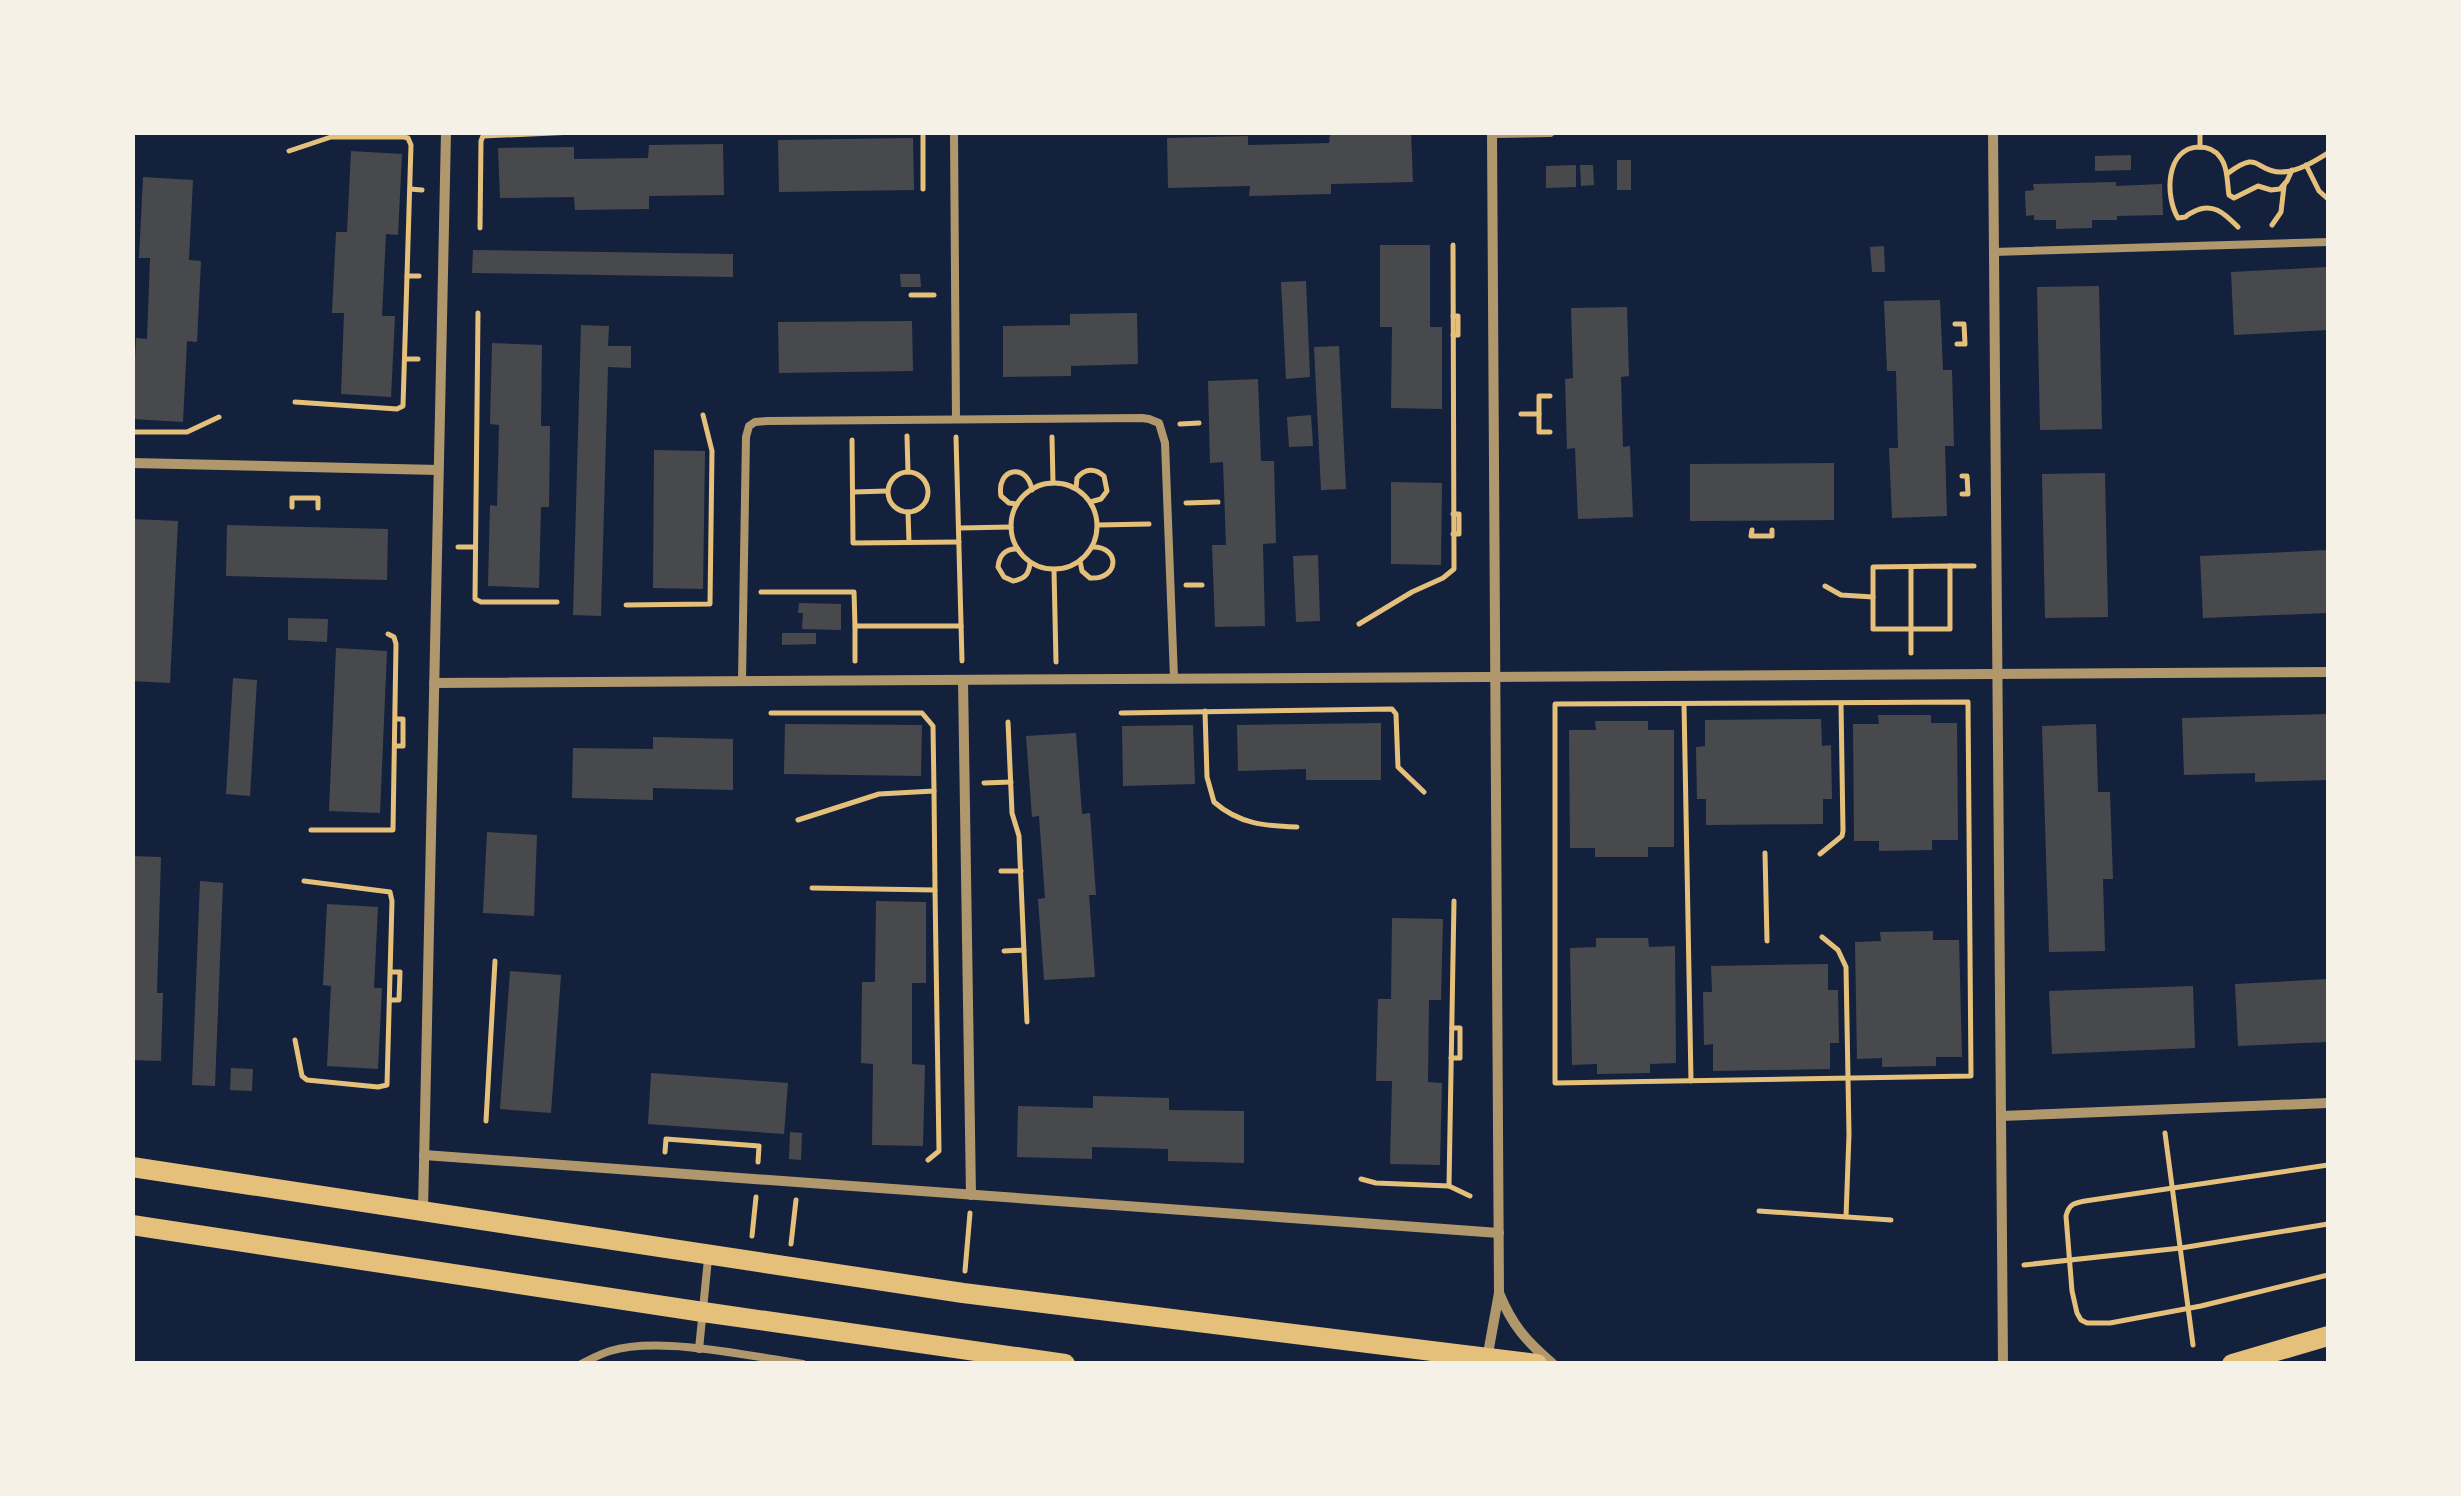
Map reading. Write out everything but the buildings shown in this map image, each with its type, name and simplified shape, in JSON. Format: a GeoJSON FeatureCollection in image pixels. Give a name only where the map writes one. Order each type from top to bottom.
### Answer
{"type":"FeatureCollection","features":[{"type":"Feature","properties":{"kind":"main road"},"geometry":{"type":"LineString","coordinates":[[132,1166],[982,1296],[1538,1364]]}},
{"type":"Feature","properties":{"kind":"main road"},"geometry":{"type":"LineString","coordinates":[[132,1225],[1065,1364]]}},
{"type":"Feature","properties":{"kind":"main road"},"geometry":{"type":"LineString","coordinates":[[2232,1364],[2328,1336]]}},
{"type":"Feature","properties":{"kind":"street"},"geometry":{"type":"LineString","coordinates":[[422,1212],[446,132]]}},
{"type":"Feature","properties":{"kind":"street"},"geometry":{"type":"LineString","coordinates":[[1486,1360],[1499,1292],[1492,133],[1550,132]]}},
{"type":"Feature","properties":{"kind":"street"},"geometry":{"type":"LineString","coordinates":[[1992,132],[2002,1364]]}},
{"type":"Feature","properties":{"kind":"street"},"geometry":{"type":"LineString","coordinates":[[132,464],[438,470]]}},
{"type":"Feature","properties":{"kind":"street"},"geometry":{"type":"LineString","coordinates":[[434,684],[2328,672]]}},
{"type":"Feature","properties":{"kind":"street"},"geometry":{"type":"LineString","coordinates":[[963,680],[971,1195]]}},
{"type":"Feature","properties":{"kind":"street"},"geometry":{"type":"LineString","coordinates":[[2000,1116],[2328,1103]]}},
{"type":"Feature","properties":{"kind":"street"},"geometry":{"type":"LineString","coordinates":[[424,1155],[1499,1234]]}},
{"type":"Feature","properties":{"kind":"street"},"geometry":{"type":"LineString","coordinates":[[1499,1292],[1516,1328],[1554,1364]]}},
{"type":"Feature","properties":{"kind":"lane"},"geometry":{"type":"LineString","coordinates":[[954,132],[956,420]]}},
{"type":"Feature","properties":{"kind":"lane"},"geometry":{"type":"LineString","coordinates":[[1993,252],[2328,242]]}},
{"type":"Feature","properties":{"kind":"lane"},"geometry":{"type":"LineString","coordinates":[[742,681],[746,437],[749,426],[755,422],[1142,418],[1159,423],[1165,443],[1174,678]]}},
{"type":"Feature","properties":{"kind":"lane"},"geometry":{"type":"LineString","coordinates":[[700,1349],[709,1255]]}},
{"type":"Feature","properties":{"kind":"lane"},"geometry":{"type":"LineString","coordinates":[[582,1364],[611,1350],[630,1348],[700,1349],[803,1364]]}},
{"type":"Feature","properties":{"kind":"path"},"geometry":{"type":"LineString","coordinates":[[480,228],[481,138],[489,134],[576,132]]}},
{"type":"Feature","properties":{"kind":"path"},"geometry":{"type":"LineString","coordinates":[[922,132],[923,189]]}},
{"type":"Feature","properties":{"kind":"path"},"geometry":{"type":"LineString","coordinates":[[2200,132],[2200,147]]}},
{"type":"Feature","properties":{"kind":"path"},"geometry":{"type":"LineString","coordinates":[[289,152],[331,138],[408,138],[412,145],[401,408],[296,402]]}},
{"type":"Feature","properties":{"kind":"path"},"geometry":{"type":"LineString","coordinates":[[2245,230],[2220,210],[2199,209],[2182,219],[2174,213],[2170,190],[2179,156],[2200,147],[2218,154],[2227,174],[2229,195],[2234,198],[2258,186],[2274,191],[2284,186]]}},
{"type":"Feature","properties":{"kind":"path"},"geometry":{"type":"LineString","coordinates":[[2227,174],[2250,161],[2277,172],[2292,170],[2328,153]]}},
{"type":"Feature","properties":{"kind":"path"},"geometry":{"type":"LineString","coordinates":[[2306,165],[2328,199]]}},
{"type":"Feature","properties":{"kind":"path"},"geometry":{"type":"LineString","coordinates":[[2264,230],[2279,218],[2284,186],[2292,170]]}},
{"type":"Feature","properties":{"kind":"path"},"geometry":{"type":"LineString","coordinates":[[410,190],[422,190]]}},
{"type":"Feature","properties":{"kind":"path"},"geometry":{"type":"LineString","coordinates":[[1359,624],[1454,569],[1453,245]]}},
{"type":"Feature","properties":{"kind":"path"},"geometry":{"type":"LineString","coordinates":[[408,276],[420,276]]}},
{"type":"Feature","properties":{"kind":"path"},"geometry":{"type":"LineString","coordinates":[[911,295],[934,295]]}},
{"type":"Feature","properties":{"kind":"path"},"geometry":{"type":"LineString","coordinates":[[478,313],[475,596],[478,601],[556,602]]}},
{"type":"Feature","properties":{"kind":"path"},"geometry":{"type":"LineString","coordinates":[[1453,316],[1458,316],[1461,326],[1458,335],[1453,336]]}},
{"type":"Feature","properties":{"kind":"path"},"geometry":{"type":"LineString","coordinates":[[1955,324],[1964,324],[1964,344],[1957,344]]}},
{"type":"Feature","properties":{"kind":"path"},"geometry":{"type":"LineString","coordinates":[[1964,334],[1972,334]]}},
{"type":"Feature","properties":{"kind":"path"},"geometry":{"type":"LineString","coordinates":[[405,359],[418,359]]}},
{"type":"Feature","properties":{"kind":"path"},"geometry":{"type":"LineString","coordinates":[[462,383],[477,383]]}},
{"type":"Feature","properties":{"kind":"path"},"geometry":{"type":"LineString","coordinates":[[1550,396],[1539,396],[1539,432],[1550,432]]}},
{"type":"Feature","properties":{"kind":"path"},"geometry":{"type":"LineString","coordinates":[[1521,414],[1539,414]]}},
{"type":"Feature","properties":{"kind":"path"},"geometry":{"type":"LineString","coordinates":[[626,606],[706,606],[711,602],[712,451],[703,415]]}},
{"type":"Feature","properties":{"kind":"path"},"geometry":{"type":"LineString","coordinates":[[132,432],[188,432],[219,417]]}},
{"type":"Feature","properties":{"kind":"path"},"geometry":{"type":"LineString","coordinates":[[956,420],[963,680]]}},
{"type":"Feature","properties":{"kind":"path"},"geometry":{"type":"LineString","coordinates":[[1180,424],[1200,423]]}},
{"type":"Feature","properties":{"kind":"path"},"geometry":{"type":"LineString","coordinates":[[1052,434],[1053,483]]}},
{"type":"Feature","properties":{"kind":"path"},"geometry":{"type":"LineString","coordinates":[[852,436],[854,543],[959,542]]}},
{"type":"Feature","properties":{"kind":"path"},"geometry":{"type":"LineString","coordinates":[[907,436],[908,472]]}},
{"type":"Feature","properties":{"kind":"path"},"geometry":{"type":"LineString","coordinates":[[1076,488],[1077,478],[1086,470],[1096,470],[1104,476],[1108,485],[1105,495],[1090,502]]}},
{"type":"Feature","properties":{"kind":"path"},"geometry":{"type":"LineString","coordinates":[[908,472],[923,478],[928,491],[920,509],[908,512],[893,506],[888,491],[894,477],[908,472]]}},
{"type":"Feature","properties":{"kind":"path"},"geometry":{"type":"LineString","coordinates":[[1017,504],[1001,496],[1000,485],[1005,476],[1024,474],[1032,490]]}},
{"type":"Feature","properties":{"kind":"path"},"geometry":{"type":"LineString","coordinates":[[1962,476],[1967,476],[1970,485],[1968,494],[1962,494]]}},
{"type":"Feature","properties":{"kind":"path"},"geometry":{"type":"LineString","coordinates":[[1053,483],[1076,488],[1093,507],[1098,525],[1092,547],[1080,561],[1054,570],[1030,562],[1013,540],[1011,527],[1017,504],[1032,490],[1053,483]]}},
{"type":"Feature","properties":{"kind":"path"},"geometry":{"type":"LineString","coordinates":[[305,488],[305,498]]}},
{"type":"Feature","properties":{"kind":"path"},"geometry":{"type":"LineString","coordinates":[[853,492],[888,491]]}},
{"type":"Feature","properties":{"kind":"path"},"geometry":{"type":"LineString","coordinates":[[292,507],[292,498],[318,498],[318,508]]}},
{"type":"Feature","properties":{"kind":"path"},"geometry":{"type":"LineString","coordinates":[[1183,502],[1218,502]]}},
{"type":"Feature","properties":{"kind":"path"},"geometry":{"type":"LineString","coordinates":[[908,512],[909,542]]}},
{"type":"Feature","properties":{"kind":"path"},"geometry":{"type":"LineString","coordinates":[[1453,514],[1459,514],[1462,524],[1459,534],[1453,534]]}},
{"type":"Feature","properties":{"kind":"path"},"geometry":{"type":"LineString","coordinates":[[1098,525],[1152,524]]}},
{"type":"Feature","properties":{"kind":"path"},"geometry":{"type":"LineString","coordinates":[[959,528],[1011,527]]}},
{"type":"Feature","properties":{"kind":"path"},"geometry":{"type":"LineString","coordinates":[[1752,530],[1752,536],[1762,539],[1772,536],[1772,530]]}},
{"type":"Feature","properties":{"kind":"path"},"geometry":{"type":"LineString","coordinates":[[458,547],[476,548]]}},
{"type":"Feature","properties":{"kind":"path"},"geometry":{"type":"LineString","coordinates":[[1080,561],[1090,578],[1101,578],[1110,572],[1109,553],[1092,547]]}},
{"type":"Feature","properties":{"kind":"path"},"geometry":{"type":"LineString","coordinates":[[1018,549],[1008,550],[1000,557],[998,568],[1004,577],[1014,581],[1024,578],[1030,562]]}},
{"type":"Feature","properties":{"kind":"path"},"geometry":{"type":"LineString","coordinates":[[1950,566],[1950,629],[1873,629],[1872,566],[1910,566],[1950,566],[1974,566]]}},
{"type":"Feature","properties":{"kind":"path"},"geometry":{"type":"LineString","coordinates":[[1910,566],[1911,653]]}},
{"type":"Feature","properties":{"kind":"path"},"geometry":{"type":"LineString","coordinates":[[1054,570],[1056,662]]}},
{"type":"Feature","properties":{"kind":"path"},"geometry":{"type":"LineString","coordinates":[[1186,585],[1202,585]]}},
{"type":"Feature","properties":{"kind":"path"},"geometry":{"type":"LineString","coordinates":[[1824,586],[1841,596],[1873,597]]}},
{"type":"Feature","properties":{"kind":"path"},"geometry":{"type":"LineString","coordinates":[[758,592],[854,592],[856,664]]}},
{"type":"Feature","properties":{"kind":"path"},"geometry":{"type":"LineString","coordinates":[[855,626],[961,626]]}},
{"type":"Feature","properties":{"kind":"path"},"geometry":{"type":"LineString","coordinates":[[312,830],[393,830],[396,644],[388,634]]}},
{"type":"Feature","properties":{"kind":"path"},"geometry":{"type":"LineString","coordinates":[[1270,695],[1270,710]]}},
{"type":"Feature","properties":{"kind":"path"},"geometry":{"type":"LineString","coordinates":[[1968,702],[1971,1076],[1555,1083],[1555,704],[1841,703],[1968,702]]}},
{"type":"Feature","properties":{"kind":"path"},"geometry":{"type":"LineString","coordinates":[[1820,854],[1843,831],[1841,703]]}},
{"type":"Feature","properties":{"kind":"path"},"geometry":{"type":"LineString","coordinates":[[1684,704],[1691,1080]]}},
{"type":"Feature","properties":{"kind":"path"},"geometry":{"type":"LineString","coordinates":[[1121,713],[1392,708],[1396,714],[1398,767],[1424,792]]}},
{"type":"Feature","properties":{"kind":"path"},"geometry":{"type":"LineString","coordinates":[[1205,711],[1207,777],[1214,802],[1249,823],[1297,827]]}},
{"type":"Feature","properties":{"kind":"path"},"geometry":{"type":"LineString","coordinates":[[771,713],[922,712],[933,726],[939,1151],[928,1160]]}},
{"type":"Feature","properties":{"kind":"path"},"geometry":{"type":"LineString","coordinates":[[395,746],[403,746],[403,719],[396,719]]}},
{"type":"Feature","properties":{"kind":"path"},"geometry":{"type":"LineString","coordinates":[[1008,722],[1012,813],[1019,836],[1026,1022]]}},
{"type":"Feature","properties":{"kind":"path"},"geometry":{"type":"LineString","coordinates":[[403,734],[412,734]]}},
{"type":"Feature","properties":{"kind":"path"},"geometry":{"type":"LineString","coordinates":[[984,783],[1011,782]]}},
{"type":"Feature","properties":{"kind":"path"},"geometry":{"type":"LineString","coordinates":[[798,820],[879,794],[934,791]]}},
{"type":"Feature","properties":{"kind":"path"},"geometry":{"type":"LineString","coordinates":[[1765,853],[1767,941]]}},
{"type":"Feature","properties":{"kind":"path"},"geometry":{"type":"LineString","coordinates":[[1002,871],[1021,871]]}},
{"type":"Feature","properties":{"kind":"path"},"geometry":{"type":"LineString","coordinates":[[295,1040],[302,1076],[307,1080],[383,1086],[389,1080],[390,892],[304,882]]}},
{"type":"Feature","properties":{"kind":"path"},"geometry":{"type":"LineString","coordinates":[[812,888],[935,890]]}},
{"type":"Feature","properties":{"kind":"path"},"geometry":{"type":"LineString","coordinates":[[1448,1186],[1454,901]]}},
{"type":"Feature","properties":{"kind":"path"},"geometry":{"type":"LineString","coordinates":[[1822,937],[1845,961],[1846,1217]]}},
{"type":"Feature","properties":{"kind":"path"},"geometry":{"type":"LineString","coordinates":[[1004,950],[1024,950]]}},
{"type":"Feature","properties":{"kind":"path"},"geometry":{"type":"LineString","coordinates":[[486,1121],[495,961]]}},
{"type":"Feature","properties":{"kind":"path"},"geometry":{"type":"LineString","coordinates":[[390,972],[400,972],[399,1000],[390,1000]]}},
{"type":"Feature","properties":{"kind":"path"},"geometry":{"type":"LineString","coordinates":[[400,986],[408,987]]}},
{"type":"Feature","properties":{"kind":"path"},"geometry":{"type":"LineString","coordinates":[[1451,1058],[1460,1058],[1460,1028],[1452,1028]]}},
{"type":"Feature","properties":{"kind":"path"},"geometry":{"type":"LineString","coordinates":[[1460,1044],[1469,1043]]}},
{"type":"Feature","properties":{"kind":"path"},"geometry":{"type":"LineString","coordinates":[[2165,1133],[2192,1345]]}},
{"type":"Feature","properties":{"kind":"path"},"geometry":{"type":"LineString","coordinates":[[665,1155],[666,1139],[759,1146],[758,1162]]}},
{"type":"Feature","properties":{"kind":"path"},"geometry":{"type":"LineString","coordinates":[[2328,1165],[2074,1203],[2066,1216],[2076,1313],[2087,1323],[2188,1309],[2328,1275]]}},
{"type":"Feature","properties":{"kind":"path"},"geometry":{"type":"LineString","coordinates":[[1361,1179],[1448,1186],[1470,1196]]}},
{"type":"Feature","properties":{"kind":"path"},"geometry":{"type":"LineString","coordinates":[[749,1261],[758,1180]]}},
{"type":"Feature","properties":{"kind":"path"},"geometry":{"type":"LineString","coordinates":[[790,1252],[798,1182]]}},
{"type":"Feature","properties":{"kind":"path"},"geometry":{"type":"LineString","coordinates":[[1758,1211],[1891,1220]]}},
{"type":"Feature","properties":{"kind":"path"},"geometry":{"type":"LineString","coordinates":[[2024,1265],[2180,1248],[2328,1224]]}}]}
